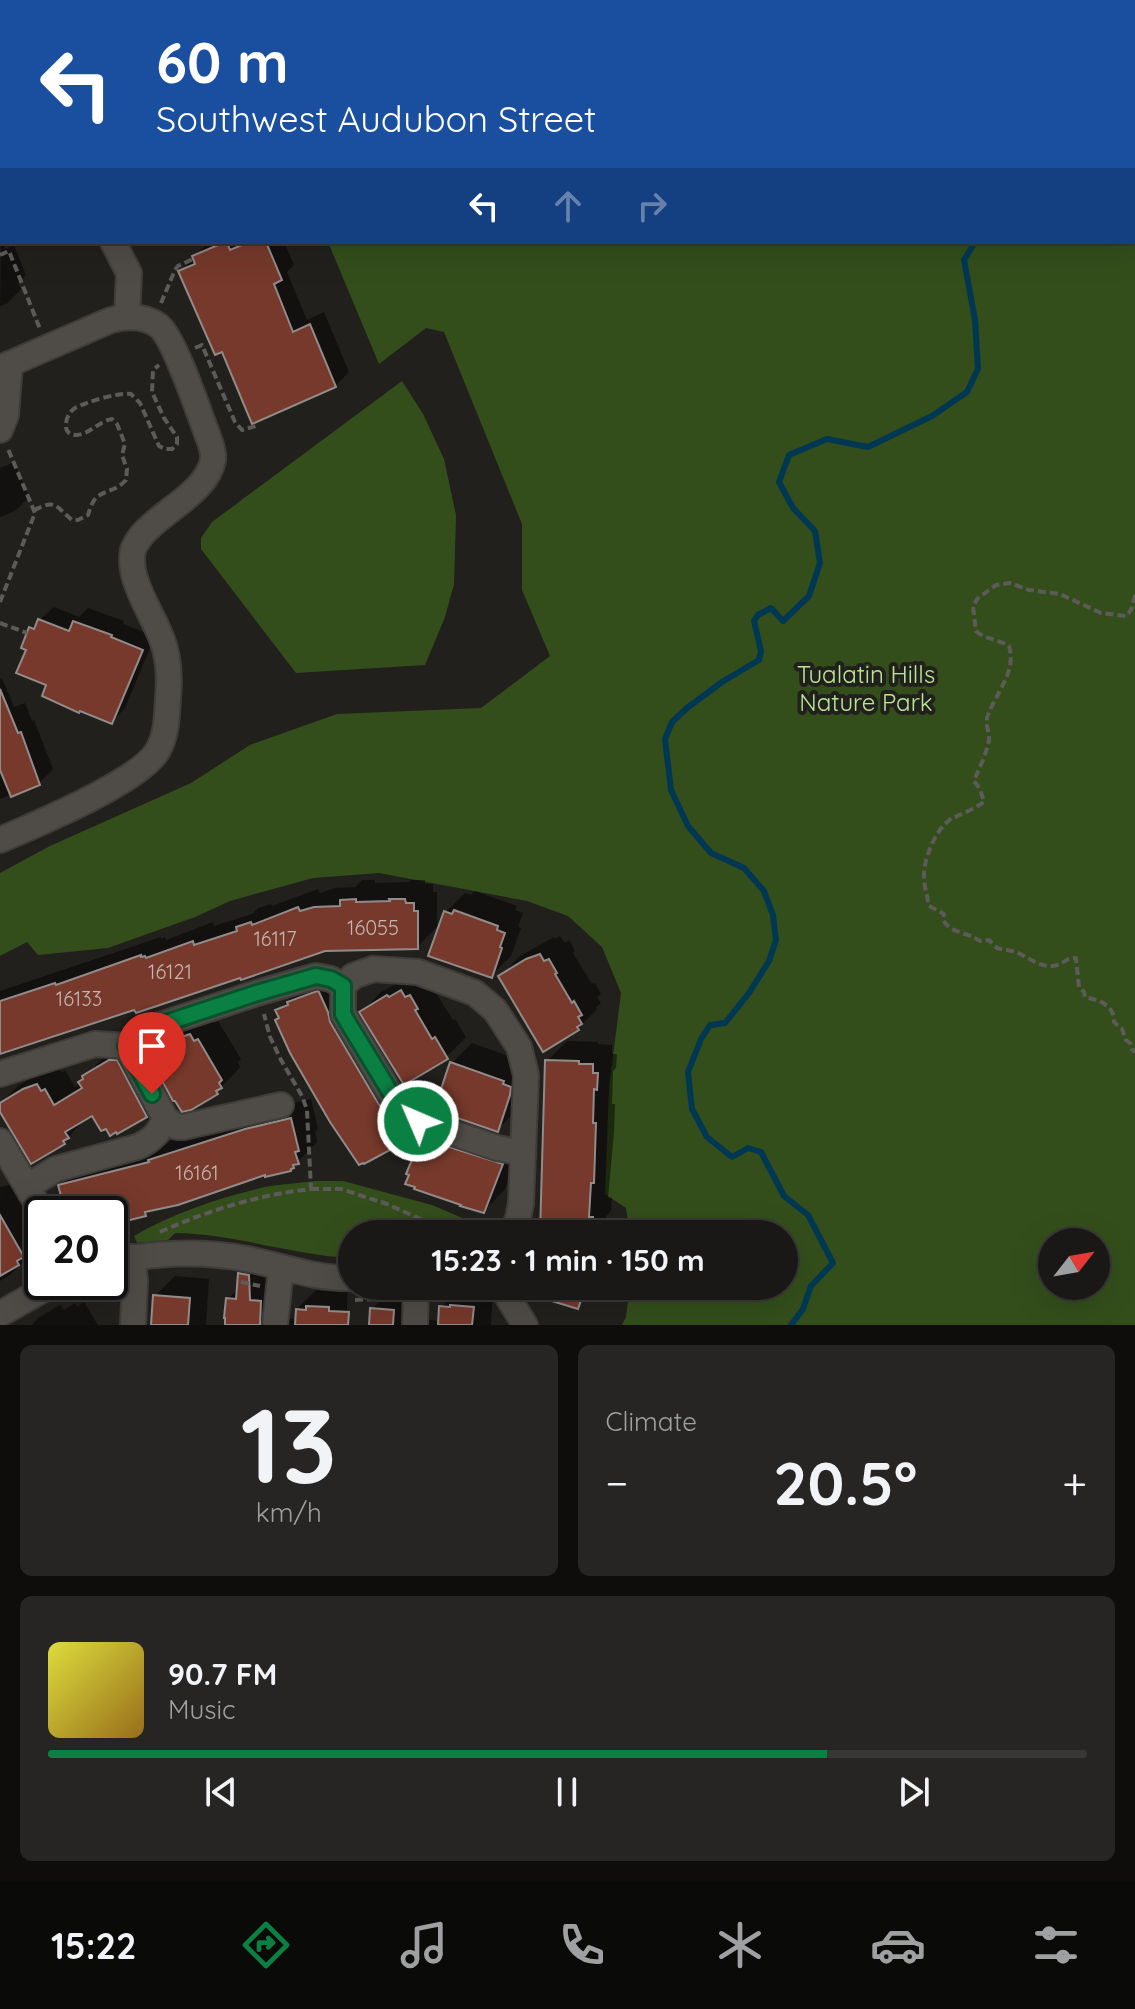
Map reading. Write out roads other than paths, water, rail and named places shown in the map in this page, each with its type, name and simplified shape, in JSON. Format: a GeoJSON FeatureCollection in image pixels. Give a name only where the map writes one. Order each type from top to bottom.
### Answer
{"type":"FeatureCollection","features":[{"type":"Feature","properties":{"kind":"street"},"geometry":{"type":"LineString","coordinates":[[114,244],[129,273],[127,316]]}},
{"type":"Feature","properties":{"kind":"street"},"geometry":{"type":"LineString","coordinates":[[0,840],[125,779],[151,761],[159,748],[166,728],[168,667],[166,652],[134,573],[134,547],[148,528],[196,489],[209,472],[213,458],[210,442],[176,355],[162,329],[150,320],[127,316],[5,366],[4,435]]}},
{"type":"Feature","properties":{"kind":"street"},"geometry":{"type":"LineString","coordinates":[[517,1220],[521,1203],[523,1153],[526,1075],[523,1058],[495,1010],[462,987],[418,972],[373,969],[353,976],[343,986],[343,1014],[404,1112],[418,1121],[497,1148],[523,1153]]}},
{"type":"Feature","properties":{"kind":"street"},"geometry":{"type":"LineString","coordinates":[[0,1074],[95,1044],[126,1046],[154,1027],[316,976],[343,986]]}},
{"type":"Feature","properties":{"kind":"street"},"geometry":{"type":"LineString","coordinates":[[126,1046],[165,1118],[177,1127],[281,1105]]}},
{"type":"Feature","properties":{"kind":"street"},"geometry":{"type":"LineString","coordinates":[[28,1186],[63,1167],[146,1143],[158,1133],[165,1118]]}},
{"type":"Feature","properties":{"kind":"street"},"geometry":{"type":"LineString","coordinates":[[0,1141],[33,1196]]}},
{"type":"Feature","properties":{"kind":"street"},"geometry":{"type":"LineString","coordinates":[[128,1258],[177,1252],[198,1253],[249,1259],[322,1277],[338,1278]]}},
{"type":"Feature","properties":{"kind":"street"},"geometry":{"type":"LineString","coordinates":[[275,1325],[281,1268]]}},
{"type":"Feature","properties":{"kind":"street"},"geometry":{"type":"LineString","coordinates":[[128,1270],[135,1281],[133,1325]]}},
{"type":"Feature","properties":{"kind":"street"},"geometry":{"type":"LineString","coordinates":[[0,1314],[24,1300]]}},
{"type":"Feature","properties":{"kind":"street"},"geometry":{"type":"LineString","coordinates":[[415,1325],[416,1300]]}},
{"type":"Feature","properties":{"kind":"street"},"geometry":{"type":"LineString","coordinates":[[510,1300],[525,1325]]}},
{"type":"Feature","properties":{"kind":"waterway"},"geometry":{"type":"LineString","coordinates":[[791,1325],[803,1309],[811,1286],[833,1263],[808,1215],[784,1196],[761,1152],[748,1148],[732,1157],[707,1137],[692,1109],[688,1072],[710,1025],[725,1023],[769,961],[776,940],[773,915],[764,891],[744,868],[711,853],[688,826],[671,790],[665,739],[672,722],[687,708],[759,660],[761,651],[754,621],[758,615],[771,608],[783,621],[809,596],[820,563],[815,531],[793,508],[779,482],[789,455],[827,439],[868,447],[932,416],[967,392],[978,369],[975,320],[964,260],[974,244]]}},
{"type":"Feature","properties":{"kind":"park label","name":"Tualatin Hills Nature Park"},"geometry":{"type":"Point","coordinates":[866,689]}}]}
